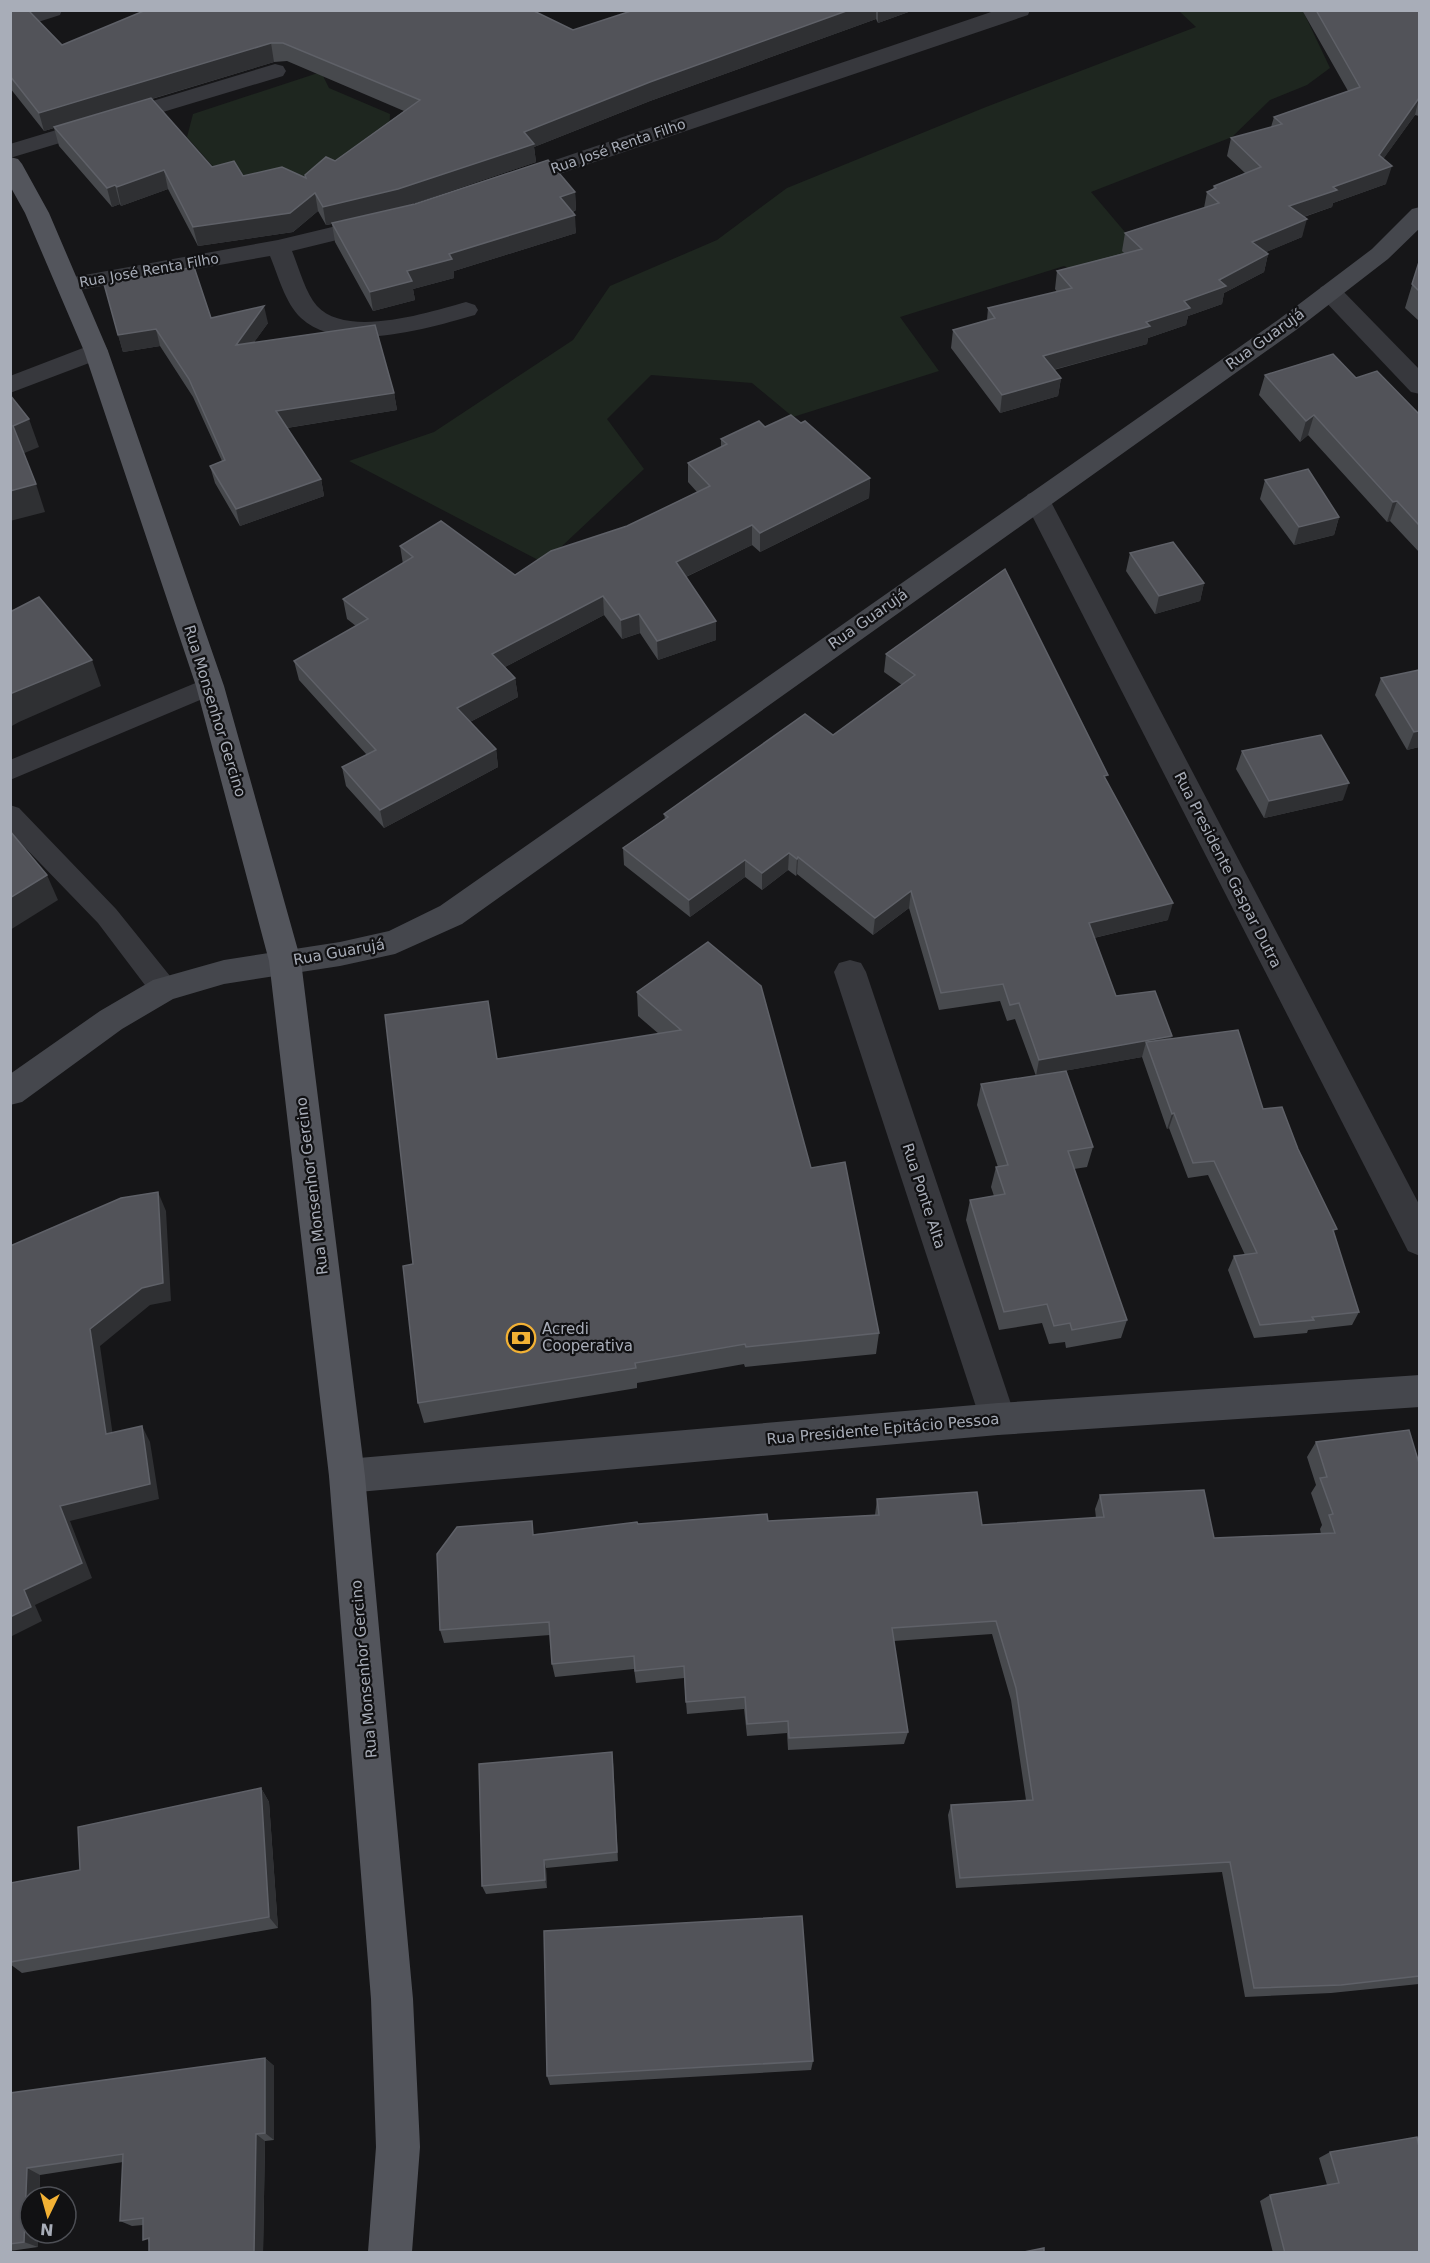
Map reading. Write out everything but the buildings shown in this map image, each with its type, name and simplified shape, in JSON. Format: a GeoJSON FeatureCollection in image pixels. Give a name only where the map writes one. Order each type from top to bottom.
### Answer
{"type":"FeatureCollection","features":[{"type":"Feature","properties":{"kind":"main road","name":"Rua Monsenhor Gercino"},"geometry":{"type":"LineString","coordinates":[[10,164],[37,213],[96,351],[210,686],[285,961],[347,1476],[392,1999],[398,2147],[390,2253]]}},
{"type":"Feature","properties":{"kind":"street"},"geometry":{"type":"LineString","coordinates":[[10,25],[52,10]]}},
{"type":"Feature","properties":{"kind":"street","name":"Rua José Renta Filho"},"geometry":{"type":"LineString","coordinates":[[494,188],[1020,10]]}},
{"type":"Feature","properties":{"kind":"street"},"geometry":{"type":"LineString","coordinates":[[10,151],[275,71]]}},
{"type":"Feature","properties":{"kind":"street","name":"Rua Guarujá"},"geometry":{"type":"LineString","coordinates":[[10,1092],[111,1020],[164,989],[224,972],[340,954],[395,942],[451,915],[1287,325],[1380,254],[1419,214]]}},
{"type":"Feature","properties":{"kind":"street","name":"Rua José Renta Filho"},"geometry":{"type":"LineString","coordinates":[[68,285],[278,247],[336,235],[399,218]]}},
{"type":"Feature","properties":{"kind":"street"},"geometry":{"type":"LineString","coordinates":[[278,247],[308,312],[321,320],[337,325],[379,329],[466,310]]}},
{"type":"Feature","properties":{"kind":"street"},"geometry":{"type":"LineString","coordinates":[[1330,292],[1419,386]]}},
{"type":"Feature","properties":{"kind":"street"},"geometry":{"type":"LineString","coordinates":[[10,385],[96,351]]}},
{"type":"Feature","properties":{"kind":"street","name":"Rua Presidente Gaspar Dutra"},"geometry":{"type":"LineString","coordinates":[[1036,500],[1419,1241]]}},
{"type":"Feature","properties":{"kind":"street","name":"Rua Ponte Alta"},"geometry":{"type":"LineString","coordinates":[[850,972],[998,1419]]}},
{"type":"Feature","properties":{"kind":"street","name":"Rua Presidente Epitácio Pessoa"},"geometry":{"type":"LineString","coordinates":[[347,1476],[998,1419],[1419,1391]]}},
{"type":"Feature","properties":{"kind":"lane"},"geometry":{"type":"LineString","coordinates":[[10,771],[210,686]]}},
{"type":"Feature","properties":{"kind":"lane"},"geometry":{"type":"LineString","coordinates":[[10,815],[106,916],[164,989]]}},
{"type":"Feature","properties":{"kind":"shaded area"},"geometry":{"type":"Polygon","coordinates":[[[1179,11],[1303,11],[1330,68],[1307,85],[1270,100],[1232,137],[1091,192],[1147,258],[1085,276],[1064,266],[900,317],[939,371],[793,417],[752,383],[651,375],[607,419],[644,469],[544,563],[349,461],[434,432],[573,340],[610,286],[717,240],[787,188],[986,107],[1196,27],[1179,11]]]}},
{"type":"Feature","properties":{"kind":"shaded area"},"geometry":{"type":"Polygon","coordinates":[[[321,72],[329,88],[390,114],[389,136],[328,171],[272,185],[217,171],[187,137],[193,114],[321,72]]]}},
{"type":"Feature","properties":{"kind":"place","name":"Acredi Cooperativa"},"geometry":{"type":"Point","coordinates":[521,1338]}}]}
